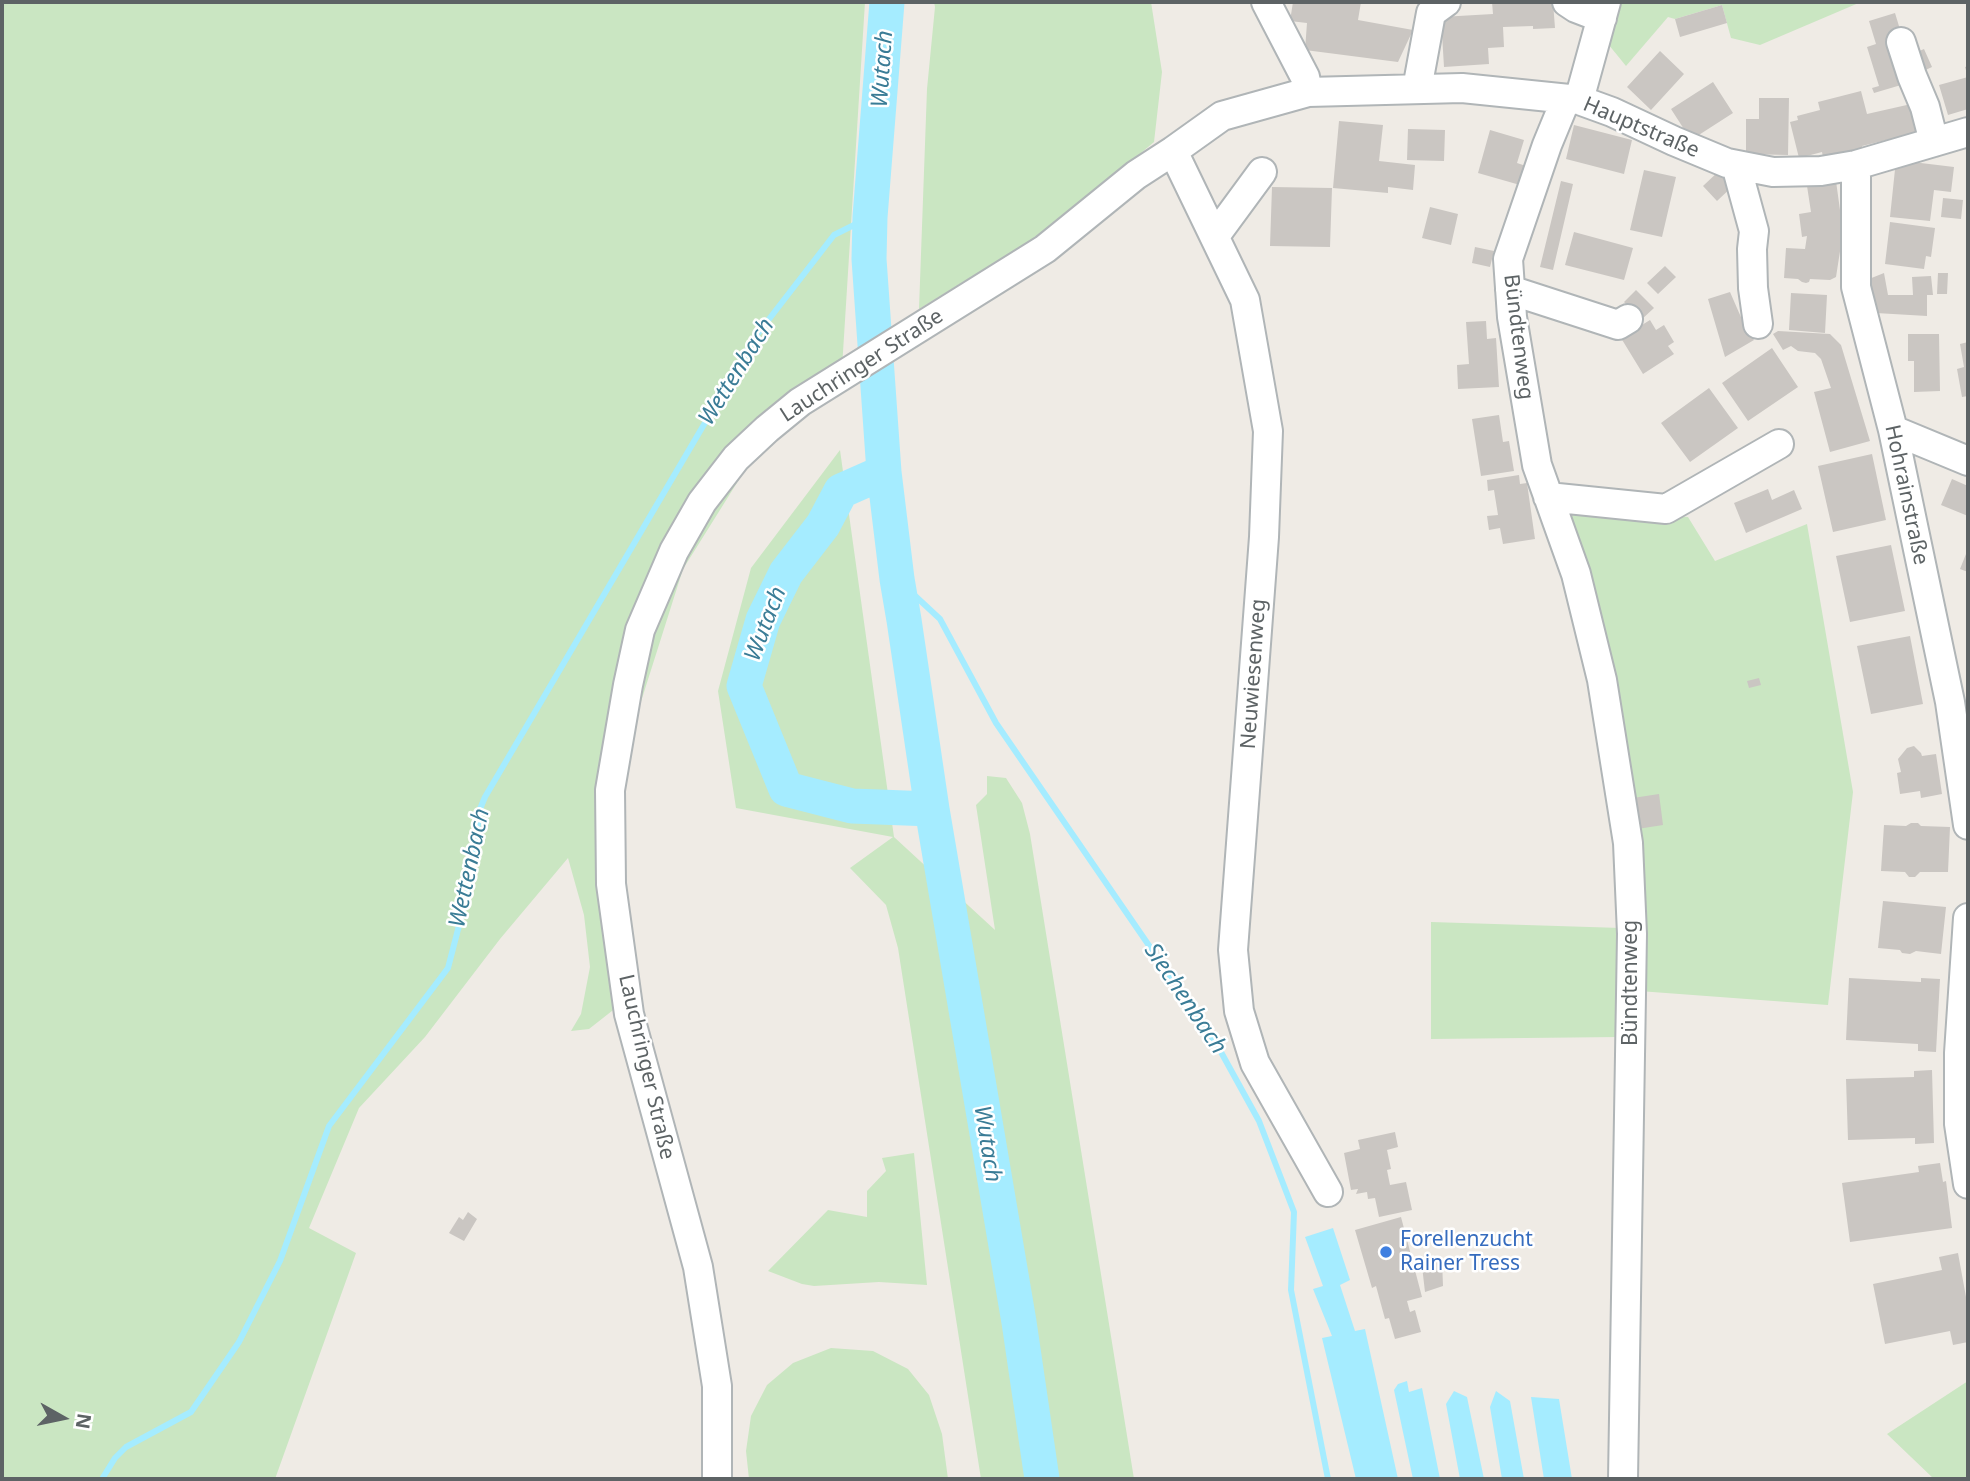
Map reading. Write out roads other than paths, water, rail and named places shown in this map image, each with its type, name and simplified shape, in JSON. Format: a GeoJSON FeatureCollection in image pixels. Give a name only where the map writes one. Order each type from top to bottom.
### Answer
{"type":"FeatureCollection","features":[{"type":"Feature","properties":{"kind":"street"},"geometry":{"type":"LineString","coordinates":[[1266,2],[1305,77],[1308,92]]}},
{"type":"Feature","properties":{"kind":"street"},"geometry":{"type":"LineString","coordinates":[[1417,89],[1431,13],[1446,2]]}},
{"type":"Feature","properties":{"kind":"street"},"geometry":{"type":"LineString","coordinates":[[1567,2],[1576,8],[1604,10]]}},
{"type":"Feature","properties":{"kind":"street","name":"Bündtenweg"},"geometry":{"type":"LineString","coordinates":[[1604,10],[1573,100],[1547,145],[1508,259],[1512,317],[1536,465],[1576,574],[1602,680],[1628,843],[1632,934],[1623,1479]]}},
{"type":"Feature","properties":{"kind":"street"},"geometry":{"type":"LineString","coordinates":[[1901,42],[1925,107],[1934,142]]}},
{"type":"Feature","properties":{"kind":"street","name":"Hauptstraße"},"geometry":{"type":"LineString","coordinates":[[1173,151],[1222,116],[1308,92],[1417,89],[1462,88],[1573,100],[1612,112],[1727,163],[1773,172],[1821,171],[1856,165],[1968,132]]}},
{"type":"Feature","properties":{"kind":"street","name":"Neuwiesenweg"},"geometry":{"type":"LineString","coordinates":[[1173,151],[1245,300],[1268,430],[1264,537],[1233,950],[1239,1011],[1255,1063],[1328,1192]]}},
{"type":"Feature","properties":{"kind":"street","name":"Lauchringer Straße"},"geometry":{"type":"LineString","coordinates":[[717,1479],[717,1386],[698,1268],[629,1014],[611,884],[610,790],[640,630],[674,551],[702,502],[736,458],[766,429],[800,402],[1045,249],[1136,175],[1173,151]]}},
{"type":"Feature","properties":{"kind":"street"},"geometry":{"type":"LineString","coordinates":[[1736,165],[1754,231],[1753,288],[1758,324]]}},
{"type":"Feature","properties":{"kind":"street","name":"Hohrainstraße"},"geometry":{"type":"LineString","coordinates":[[1856,165],[1856,287],[1893,430],[1950,702],[1968,825]]}},
{"type":"Feature","properties":{"kind":"street"},"geometry":{"type":"LineString","coordinates":[[1215,236],[1262,172]]}},
{"type":"Feature","properties":{"kind":"street"},"geometry":{"type":"LineString","coordinates":[[1510,290],[1618,325],[1628,318]]}},
{"type":"Feature","properties":{"kind":"street"},"geometry":{"type":"LineString","coordinates":[[1893,430],[1968,460]]}},
{"type":"Feature","properties":{"kind":"street"},"geometry":{"type":"LineString","coordinates":[[1548,498],[1666,509],[1779,444]]}},
{"type":"Feature","properties":{"kind":"street"},"geometry":{"type":"LineString","coordinates":[[1968,918],[1960,1040],[1968,1184]]}},
{"type":"Feature","properties":{"kind":"water"},"geometry":{"type":"Polygon","coordinates":[[[1333,1228],[1350,1280],[1340,1285],[1355,1331],[1365,1329],[1398,1479],[1356,1479],[1322,1338],[1332,1336],[1313,1289],[1323,1286],[1305,1237],[1333,1228]]]}},
{"type":"Feature","properties":{"kind":"water"},"geometry":{"type":"Polygon","coordinates":[[[1407,1381],[1409,1392],[1422,1388],[1440,1479],[1413,1479],[1394,1390],[1398,1384],[1407,1381]]]}},
{"type":"Feature","properties":{"kind":"water"},"geometry":{"type":"Polygon","coordinates":[[[1454,1391],[1467,1397],[1484,1479],[1460,1479],[1446,1404],[1454,1391]]]}},
{"type":"Feature","properties":{"kind":"water"},"geometry":{"type":"Polygon","coordinates":[[[1496,1391],[1510,1401],[1524,1479],[1502,1479],[1490,1407],[1496,1391]]]}},
{"type":"Feature","properties":{"kind":"water"},"geometry":{"type":"Polygon","coordinates":[[[1531,1397],[1559,1399],[1572,1479],[1544,1479],[1531,1397]]]}},
{"type":"Feature","properties":{"kind":"waterway","name":"Wutach"},"geometry":{"type":"LineString","coordinates":[[887,2],[869,259],[884,472],[897,579],[932,809],[1019,1322],[1042,1479]]}},
{"type":"Feature","properties":{"kind":"waterway","name":"Wettenbach"},"geometry":{"type":"LineString","coordinates":[[102,1479],[115,1458],[126,1447],[191,1412],[239,1342],[280,1261],[329,1126],[448,968],[469,887],[480,809],[485,797],[756,336],[834,235],[870,217]]}},
{"type":"Feature","properties":{"kind":"waterway","name":"Wutach"},"geometry":{"type":"LineString","coordinates":[[884,472],[841,491],[823,525],[786,573],[763,620],[744,686],[786,789],[852,806],[932,809]]}},
{"type":"Feature","properties":{"kind":"waterway","name":"Siechenbach"},"geometry":{"type":"LineString","coordinates":[[897,579],[940,619],[996,723],[1216,1043],[1259,1121],[1294,1212],[1291,1290],[1328,1479]]}},
{"type":"Feature","properties":{"kind":"place","name":"Forellenzucht Rainer Tress"},"geometry":{"type":"Point","coordinates":[1386,1252]}}]}
